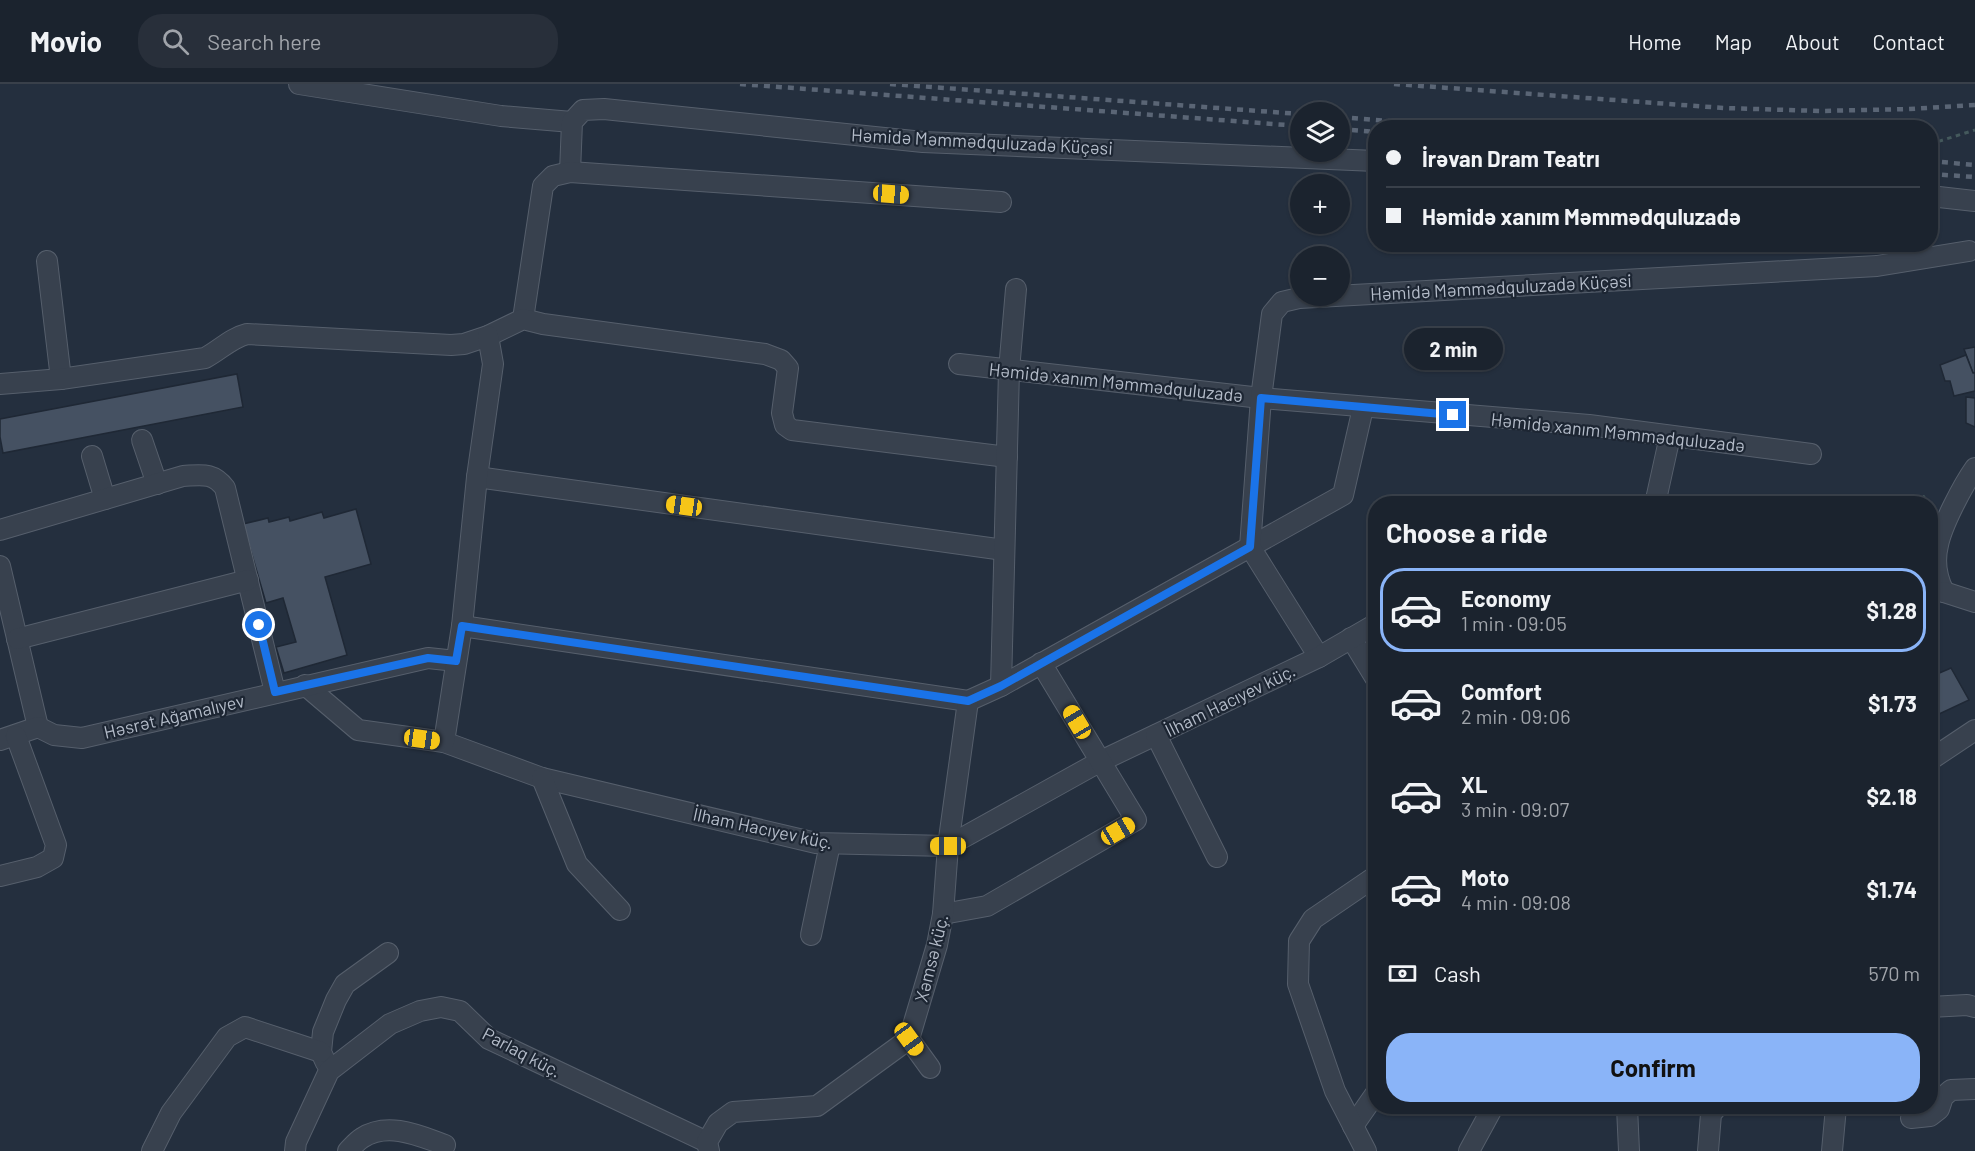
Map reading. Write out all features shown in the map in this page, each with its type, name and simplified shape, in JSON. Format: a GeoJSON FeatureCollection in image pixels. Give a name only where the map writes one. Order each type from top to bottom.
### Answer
{"type":"FeatureCollection","features":[{"type":"Feature","properties":{"kind":"street"},"geometry":{"type":"LineString","coordinates":[[299,84],[501,116],[572,122],[570,172]]}},
{"type":"Feature","properties":{"kind":"street","name":"Həmidə Məmmədquluzadə Küçəsi"},"geometry":{"type":"LineString","coordinates":[[572,122],[583,110],[603,109],[924,142],[1368,161]]}},
{"type":"Feature","properties":{"kind":"street"},"geometry":{"type":"LineString","coordinates":[[523,319],[543,186],[553,176],[570,172],[1001,202]]}},
{"type":"Feature","properties":{"kind":"street"},"geometry":{"type":"LineString","coordinates":[[1938,197],[1975,201]]}},
{"type":"Feature","properties":{"kind":"street","name":"Həmidə Məmmədquluzadə Küçəsi"},"geometry":{"type":"LineString","coordinates":[[1250,547],[1261,398],[1272,314],[1282,302],[1299,298],[1877,266],[1969,250]]}},
{"type":"Feature","properties":{"kind":"street"},"geometry":{"type":"LineString","coordinates":[[47,261],[61,380]]}},
{"type":"Feature","properties":{"kind":"street"},"geometry":{"type":"LineString","coordinates":[[1001,686],[1009,370],[1016,289]]}},
{"type":"Feature","properties":{"kind":"street"},"geometry":{"type":"LineString","coordinates":[[0,384],[61,380],[205,358],[219,351],[234,338],[247,333],[451,345],[464,344],[488,336],[523,319],[543,324],[765,354],[781,360],[788,368],[782,413],[785,425],[792,430],[1007,457]]}},
{"type":"Feature","properties":{"kind":"street"},"geometry":{"type":"LineString","coordinates":[[444,742],[462,626],[477,477],[493,364],[488,336]]}},
{"type":"Feature","properties":{"kind":"street","name":"Həmidə xanım Məmmədquluzadə"},"geometry":{"type":"LineString","coordinates":[[959,364],[1363,408],[1589,425],[1811,454]]}},
{"type":"Feature","properties":{"kind":"street"},"geometry":{"type":"LineString","coordinates":[[462,626],[968,701],[1001,686],[1343,495],[1363,408]]}},
{"type":"Feature","properties":{"kind":"street"},"geometry":{"type":"LineString","coordinates":[[1657,496],[1670,436]]}},
{"type":"Feature","properties":{"kind":"street"},"geometry":{"type":"LineString","coordinates":[[142,441],[157,484]]}},
{"type":"Feature","properties":{"kind":"street"},"geometry":{"type":"LineString","coordinates":[[92,456],[105,499]]}},
{"type":"Feature","properties":{"kind":"street"},"geometry":{"type":"LineString","coordinates":[[1938,544],[1958,496],[1975,468]]}},
{"type":"Feature","properties":{"kind":"street"},"geometry":{"type":"LineString","coordinates":[[0,530],[183,476],[205,474],[218,479],[225,488],[275,692]]}},
{"type":"Feature","properties":{"kind":"street"},"geometry":{"type":"LineString","coordinates":[[477,477],[1004,550]]}},
{"type":"Feature","properties":{"kind":"street"},"geometry":{"type":"LineString","coordinates":[[1250,547],[1319,657]]}},
{"type":"Feature","properties":{"kind":"street"},"geometry":{"type":"LineString","coordinates":[[0,566],[38,727],[8,738],[56,845],[53,858],[37,867],[0,876]]}},
{"type":"Feature","properties":{"kind":"street"},"geometry":{"type":"LineString","coordinates":[[17,639],[248,580]]}},
{"type":"Feature","properties":{"kind":"street"},"geometry":{"type":"LineString","coordinates":[[1938,594],[1975,602]]}},
{"type":"Feature","properties":{"kind":"street","name":"İlham Hacıyev küç."},"geometry":{"type":"LineString","coordinates":[[305,685],[358,730],[444,742],[542,778],[816,843],[948,846],[1101,761],[1319,657],[1368,628]]}},
{"type":"Feature","properties":{"kind":"street"},"geometry":{"type":"LineString","coordinates":[[1351,638],[1368,666]]}},
{"type":"Feature","properties":{"kind":"street","name":"Həsrət Ağamalıyev"},"geometry":{"type":"LineString","coordinates":[[38,727],[54,735],[82,738],[428,658],[456,661]]}},
{"type":"Feature","properties":{"kind":"street"},"geometry":{"type":"LineString","coordinates":[[943,914],[987,906],[1136,820],[1041,663]]}},
{"type":"Feature","properties":{"kind":"street","name":"Xəmsə küç."},"geometry":{"type":"LineString","coordinates":[[909,1039],[937,945],[943,914],[948,846],[968,701]]}},
{"type":"Feature","properties":{"kind":"street"},"geometry":{"type":"LineString","coordinates":[[1938,755],[1975,730]]}},
{"type":"Feature","properties":{"kind":"street"},"geometry":{"type":"LineString","coordinates":[[1156,735],[1217,857]]}},
{"type":"Feature","properties":{"kind":"street"},"geometry":{"type":"LineString","coordinates":[[542,778],[577,864],[620,910]]}},
{"type":"Feature","properties":{"kind":"street"},"geometry":{"type":"LineString","coordinates":[[812,934],[830,844]]}},
{"type":"Feature","properties":{"kind":"street"},"geometry":{"type":"LineString","coordinates":[[1366,1151],[1335,1091],[1298,984],[1299,941],[1313,919],[1368,881]]}},
{"type":"Feature","properties":{"kind":"street"},"geometry":{"type":"LineString","coordinates":[[329,1071],[321,1052],[323,1032],[336,1000],[345,984],[388,953]]}},
{"type":"Feature","properties":{"kind":"street"},"geometry":{"type":"LineString","coordinates":[[1938,1007],[1967,1005],[1975,1007]]}},
{"type":"Feature","properties":{"kind":"street","name":"Parlaq küç."},"geometry":{"type":"LineString","coordinates":[[295,1151],[296,1142],[329,1071],[390,1024],[420,1011],[441,1007],[460,1011],[489,1039],[708,1146]]}},
{"type":"Feature","properties":{"kind":"street"},"geometry":{"type":"LineString","coordinates":[[152,1151],[171,1113],[227,1037],[245,1027],[321,1052]]}},
{"type":"Feature","properties":{"kind":"street"},"geometry":{"type":"LineString","coordinates":[[708,1146],[718,1123],[733,1112],[817,1106],[909,1039],[930,1068]]}},
{"type":"Feature","properties":{"kind":"street"},"geometry":{"type":"LineString","coordinates":[[1938,1110],[1943,1097],[1951,1090],[1975,1089]]}},
{"type":"Feature","properties":{"kind":"street"},"geometry":{"type":"LineString","coordinates":[[1353,1126],[1368,1104]]}},
{"type":"Feature","properties":{"kind":"street"},"geometry":{"type":"LineString","coordinates":[[1469,1151],[1489,1114]]}},
{"type":"Feature","properties":{"kind":"street"},"geometry":{"type":"LineString","coordinates":[[1627,1114],[1629,1151]]}},
{"type":"Feature","properties":{"kind":"street"},"geometry":{"type":"LineString","coordinates":[[1708,1151],[1711,1114]]}},
{"type":"Feature","properties":{"kind":"street"},"geometry":{"type":"LineString","coordinates":[[1832,1151],[1835,1114]]}},
{"type":"Feature","properties":{"kind":"street"},"geometry":{"type":"LineString","coordinates":[[1911,1118],[1933,1114]]}},
{"type":"Feature","properties":{"kind":"street"},"geometry":{"type":"LineString","coordinates":[[348,1151],[361,1138],[370,1134],[395,1131],[409,1132],[445,1145]]}},
{"type":"Feature","properties":{"kind":"path"},"geometry":{"type":"LineString","coordinates":[[1938,142],[1975,130]]}},
{"type":"Feature","properties":{"kind":"building"},"geometry":{"type":"Polygon","coordinates":[[[1975,347],[1975,373],[1973,373],[1964,349],[1975,347]]]}},
{"type":"Feature","properties":{"kind":"building"},"geometry":{"type":"Polygon","coordinates":[[[1966,355],[1975,373],[1975,391],[1954,396],[1950,381],[1945,381],[1940,365],[1966,355]]]}},
{"type":"Feature","properties":{"kind":"building"},"geometry":{"type":"Polygon","coordinates":[[[237,374],[243,407],[3,453],[0,419],[237,374]]]}},
{"type":"Feature","properties":{"kind":"building"},"geometry":{"type":"Polygon","coordinates":[[[1966,397],[1975,398],[1975,427],[1966,423],[1966,397]]]}},
{"type":"Feature","properties":{"kind":"building"},"geometry":{"type":"Polygon","coordinates":[[[356,509],[371,564],[325,577],[347,655],[284,673],[276,647],[296,642],[283,598],[266,603],[243,524],[268,518],[269,522],[289,517],[290,521],[322,512],[324,518],[356,509]]]}},
{"type":"Feature","properties":{"kind":"building"},"geometry":{"type":"Polygon","coordinates":[[[1951,668],[1969,700],[1938,715],[1938,674],[1951,668]]]}},
{"type":"Feature","properties":{"kind":"railway"},"geometry":{"type":"LineString","coordinates":[[740,84],[1290,125]]}},
{"type":"Feature","properties":{"kind":"railway"},"geometry":{"type":"LineString","coordinates":[[890,84],[1290,113]]}},
{"type":"Feature","properties":{"kind":"railway"},"geometry":{"type":"LineString","coordinates":[[1394,84],[1724,108],[1820,111],[1975,105]]}},
{"type":"Feature","properties":{"kind":"railway"},"geometry":{"type":"LineString","coordinates":[[1350,118],[1377,120]]}},
{"type":"Feature","properties":{"kind":"railway"},"geometry":{"type":"LineString","coordinates":[[1350,130],[1368,131]]}},
{"type":"Feature","properties":{"kind":"railway"},"geometry":{"type":"LineString","coordinates":[[1938,162],[1975,165]]}},
{"type":"Feature","properties":{"kind":"railway"},"geometry":{"type":"LineString","coordinates":[[1938,175],[1975,177]]}},
{"type":"Feature","properties":{"kind":"route"},"geometry":{"type":"LineString","coordinates":[[259,625],[275,692],[428,658],[456,661],[462,626],[968,701],[1001,686],[1250,547],[1261,398],[1453,415]]}}]}
